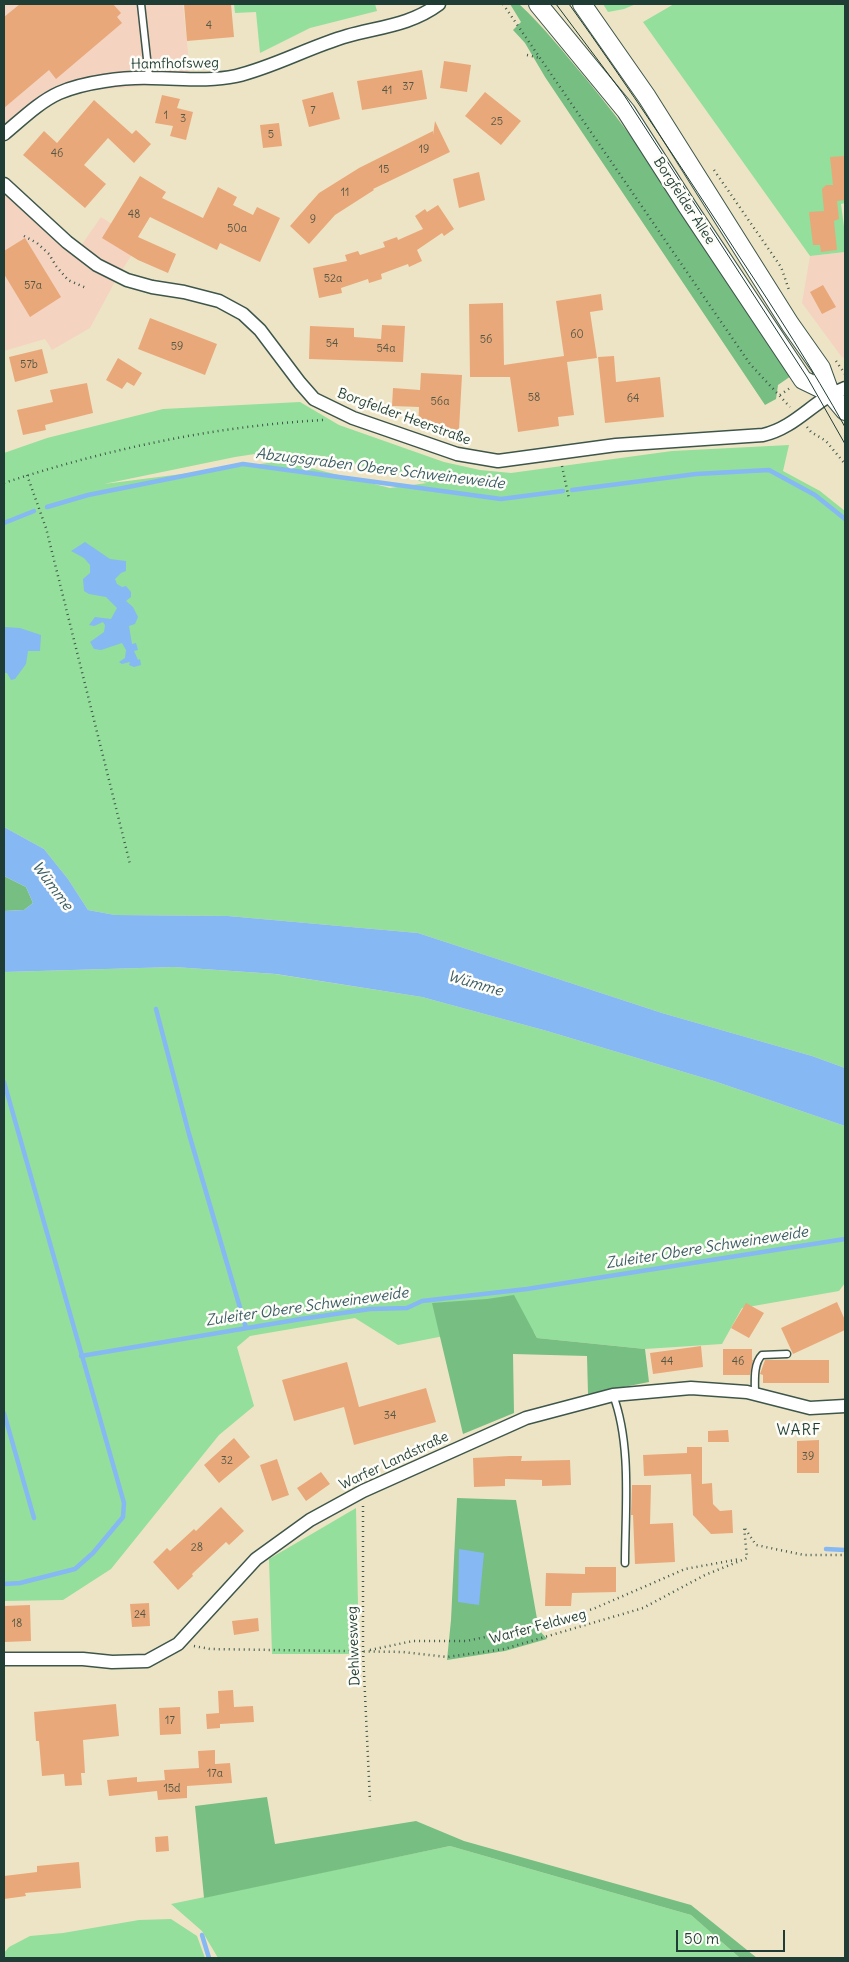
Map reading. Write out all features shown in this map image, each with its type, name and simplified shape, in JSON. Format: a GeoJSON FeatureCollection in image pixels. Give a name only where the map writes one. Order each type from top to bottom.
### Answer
{"type":"FeatureCollection","features":[{"type":"Feature","properties":{"kind":"main road","name":"Borgfelder Allee"},"geometry":{"type":"LineString","coordinates":[[538,4],[626,111],[802,380],[838,391]]}},
{"type":"Feature","properties":{"kind":"main road","name":"Borgfelder Allee"},"geometry":{"type":"LineString","coordinates":[[582,4],[647,96],[790,324],[838,391],[845,411]]}},
{"type":"Feature","properties":{"kind":"street","name":"Hamfhofsweg"},"geometry":{"type":"LineString","coordinates":[[4,134],[29,113],[57,94],[80,86],[109,81],[149,78],[207,80],[235,76],[263,68],[329,41],[393,26],[425,14],[438,4]]}},
{"type":"Feature","properties":{"kind":"street","name":"Borgfelder Heerstraße"},"geometry":{"type":"LineString","coordinates":[[4,184],[67,242],[97,265],[127,280],[219,301],[243,314],[260,330],[300,384],[314,399],[353,418],[457,454],[498,461],[616,445],[763,436],[777,432],[838,391]]}},
{"type":"Feature","properties":{"kind":"street","name":"Warfer Landstraße"},"geometry":{"type":"LineString","coordinates":[[4,1659],[147,1661],[178,1644],[256,1558],[310,1520],[363,1491],[526,1418],[613,1395],[691,1388],[755,1394],[810,1408],[845,1406]]}},
{"type":"Feature","properties":{"kind":"lane"},"geometry":{"type":"LineString","coordinates":[[141,4],[149,78]]}},
{"type":"Feature","properties":{"kind":"lane"},"geometry":{"type":"LineString","coordinates":[[755,1394],[758,1358],[762,1355],[787,1354]]}},
{"type":"Feature","properties":{"kind":"lane"},"geometry":{"type":"LineString","coordinates":[[613,1395],[620,1414],[625,1462],[625,1563]]}},
{"type":"Feature","properties":{"kind":"path"},"geometry":{"type":"LineString","coordinates":[[503,4],[750,364],[780,395],[811,432],[826,441],[845,464]]}},
{"type":"Feature","properties":{"kind":"path"},"geometry":{"type":"LineString","coordinates":[[526,54],[541,58]]}},
{"type":"Feature","properties":{"kind":"path"},"geometry":{"type":"LineString","coordinates":[[24,236],[37,243],[49,254],[68,280],[86,288]]}},
{"type":"Feature","properties":{"kind":"path"},"geometry":{"type":"LineString","coordinates":[[835,358],[845,374]]}},
{"type":"Feature","properties":{"kind":"path"},"geometry":{"type":"LineString","coordinates":[[4,483],[105,454],[191,435],[294,421],[353,418]]}},
{"type":"Feature","properties":{"kind":"path"},"geometry":{"type":"LineString","coordinates":[[559,454],[570,498]]}},
{"type":"Feature","properties":{"kind":"path"},"geometry":{"type":"LineString","coordinates":[[28,475],[46,528],[130,864]]}},
{"type":"Feature","properties":{"kind":"path","name":"Dehlwesweg"},"geometry":{"type":"LineString","coordinates":[[363,1491],[363,1652],[370,1801]]}},
{"type":"Feature","properties":{"kind":"path"},"geometry":{"type":"LineString","coordinates":[[363,1652],[412,1641],[466,1641],[520,1630],[593,1609],[685,1569],[747,1558],[744,1527],[756,1545],[804,1555],[845,1555]]}},
{"type":"Feature","properties":{"kind":"path","name":"Warfer Feldweg"},"geometry":{"type":"LineString","coordinates":[[178,1644],[210,1649],[403,1652],[447,1658],[504,1649],[643,1608],[705,1575],[747,1558]]}},
{"type":"Feature","properties":{"kind":"shaded area"},"geometry":{"type":"Polygon","coordinates":[[[4,4],[183,4],[191,82],[69,92],[20,125],[4,140],[4,4]]]}},
{"type":"Feature","properties":{"kind":"shaded area"},"geometry":{"type":"Polygon","coordinates":[[[4,180],[80,247],[101,217],[140,242],[117,278],[90,328],[52,350],[45,339],[4,351],[4,180]]]}},
{"type":"Feature","properties":{"kind":"shaded area"},"geometry":{"type":"Polygon","coordinates":[[[845,252],[845,359],[802,303],[810,256],[845,252]]]}},
{"type":"Feature","properties":{"kind":"green space"},"geometry":{"type":"Polygon","coordinates":[[[234,4],[375,4],[377,11],[310,28],[260,53],[256,12],[235,13],[234,4]]]}},
{"type":"Feature","properties":{"kind":"green space"},"geometry":{"type":"Polygon","coordinates":[[[510,4],[519,4],[587,80],[642,151],[693,225],[791,376],[778,385],[776,399],[765,405],[545,77],[525,43],[513,30],[521,22],[510,4]]]}},
{"type":"Feature","properties":{"kind":"green space"},"geometry":{"type":"Polygon","coordinates":[[[603,4],[636,4],[624,9],[608,12],[603,4]]]}},
{"type":"Feature","properties":{"kind":"green space"},"geometry":{"type":"Polygon","coordinates":[[[674,4],[845,4],[845,203],[841,204],[845,252],[810,256],[643,22],[674,4]]]}},
{"type":"Feature","properties":{"kind":"green space"},"geometry":{"type":"Polygon","coordinates":[[[300,402],[339,425],[444,462],[480,470],[511,473],[672,451],[789,445],[783,471],[820,491],[845,511],[845,1068],[812,1056],[662,1013],[418,933],[228,916],[115,915],[88,910],[68,879],[44,849],[4,827],[4,453],[47,438],[163,409],[300,402]],[[268,452],[235,457],[104,484],[283,461],[390,488],[427,483],[323,456],[268,452]]]}},
{"type":"Feature","properties":{"kind":"green space"},"geometry":{"type":"Polygon","coordinates":[[[4,876],[26,887],[33,903],[24,910],[4,911],[4,876]]]}},
{"type":"Feature","properties":{"kind":"green space"},"geometry":{"type":"Polygon","coordinates":[[[174,967],[275,974],[422,997],[547,1031],[714,1081],[845,1126],[845,1283],[839,1291],[742,1308],[722,1344],[645,1349],[537,1338],[534,1332],[490,1327],[398,1345],[355,1318],[250,1336],[237,1347],[254,1406],[219,1435],[111,1569],[63,1600],[4,1601],[4,972],[174,967]]]}},
{"type":"Feature","properties":{"kind":"green space"},"geometry":{"type":"Polygon","coordinates":[[[514,1295],[537,1338],[645,1349],[649,1382],[588,1394],[587,1356],[513,1354],[514,1413],[463,1434],[432,1303],[514,1295]]]}},
{"type":"Feature","properties":{"kind":"green space"},"geometry":{"type":"Polygon","coordinates":[[[457,1498],[516,1500],[539,1630],[547,1639],[505,1651],[447,1660],[451,1620],[457,1498]]]}},
{"type":"Feature","properties":{"kind":"green space"},"geometry":{"type":"Polygon","coordinates":[[[356,1508],[359,1654],[272,1654],[269,1559],[356,1508]]]}},
{"type":"Feature","properties":{"kind":"green space"},"geometry":{"type":"Polygon","coordinates":[[[267,1797],[275,1844],[416,1821],[464,1841],[691,1905],[757,1958],[740,1958],[691,1915],[450,1846],[204,1898],[195,1806],[267,1797]]]}},
{"type":"Feature","properties":{"kind":"green space"},"geometry":{"type":"Polygon","coordinates":[[[450,1846],[691,1915],[740,1958],[218,1958],[202,1931],[171,1904],[450,1846]]]}},
{"type":"Feature","properties":{"kind":"green space"},"geometry":{"type":"Polygon","coordinates":[[[171,1919],[197,1936],[205,1958],[4,1958],[4,1953],[9,1947],[30,1936],[63,1933],[139,1920],[171,1919]]]}},
{"type":"Feature","properties":{"kind":"water"},"geometry":{"type":"Polygon","coordinates":[[[85,542],[110,559],[126,561],[126,571],[115,579],[117,584],[122,587],[126,586],[131,592],[131,597],[126,601],[133,607],[138,617],[135,624],[129,626],[132,644],[136,643],[138,650],[134,651],[138,660],[140,659],[141,665],[134,667],[129,665],[130,662],[122,664],[119,662],[125,658],[126,650],[122,643],[101,650],[94,649],[90,642],[104,632],[105,625],[103,622],[94,626],[89,625],[95,617],[111,619],[117,608],[106,597],[89,594],[84,591],[83,579],[90,573],[90,565],[84,558],[71,551],[85,542]]]}},
{"type":"Feature","properties":{"kind":"water"},"geometry":{"type":"Polygon","coordinates":[[[4,627],[20,628],[41,635],[40,651],[28,651],[26,664],[15,679],[11,680],[7,673],[4,673],[4,627]]]}},
{"type":"Feature","properties":{"kind":"water","name":"Wümme"},"geometry":{"type":"Polygon","coordinates":[[[4,827],[44,849],[68,879],[88,910],[115,915],[228,916],[418,933],[662,1013],[812,1056],[845,1068],[845,1126],[714,1081],[547,1031],[422,997],[276,974],[174,967],[4,972],[4,911],[24,910],[33,903],[26,887],[4,876],[4,827]]]}},
{"type":"Feature","properties":{"kind":"water"},"geometry":{"type":"Polygon","coordinates":[[[459,1549],[484,1553],[479,1605],[458,1602],[459,1549]]]}},
{"type":"Feature","properties":{"kind":"building"},"geometry":{"type":"Polygon","coordinates":[[[20,4],[113,4],[121,13],[117,17],[122,23],[56,79],[49,70],[4,108],[4,17],[20,4]]]}},
{"type":"Feature","properties":{"kind":"building"},"geometry":{"type":"Polygon","coordinates":[[[184,4],[231,4],[234,37],[187,41],[184,4]]]}},
{"type":"Feature","properties":{"kind":"building"},"geometry":{"type":"Polygon","coordinates":[[[444,61],[471,65],[467,92],[440,88],[444,61]]]}},
{"type":"Feature","properties":{"kind":"building"},"geometry":{"type":"Polygon","coordinates":[[[422,70],[427,99],[362,110],[357,81],[422,70]]]}},
{"type":"Feature","properties":{"kind":"building"},"geometry":{"type":"Polygon","coordinates":[[[333,92],[340,119],[309,127],[302,100],[333,92]]]}},
{"type":"Feature","properties":{"kind":"building"},"geometry":{"type":"Polygon","coordinates":[[[485,92],[521,121],[501,145],[465,116],[485,92]]]}},
{"type":"Feature","properties":{"kind":"building"},"geometry":{"type":"Polygon","coordinates":[[[162,95],[180,99],[177,108],[193,112],[186,140],[170,136],[173,126],[155,123],[162,95]]]}},
{"type":"Feature","properties":{"kind":"building"},"geometry":{"type":"Polygon","coordinates":[[[94,100],[132,134],[136,130],[151,144],[134,163],[108,138],[84,165],[106,184],[85,208],[23,155],[44,131],[57,143],[94,100]]]}},
{"type":"Feature","properties":{"kind":"building"},"geometry":{"type":"Polygon","coordinates":[[[435,121],[450,152],[373,189],[335,215],[309,244],[290,226],[319,193],[359,168],[433,131],[433,135],[435,121]]]}},
{"type":"Feature","properties":{"kind":"building"},"geometry":{"type":"Polygon","coordinates":[[[279,123],[282,146],[263,148],[260,125],[279,123]]]}},
{"type":"Feature","properties":{"kind":"building"},"geometry":{"type":"Polygon","coordinates":[[[845,156],[845,200],[837,201],[839,219],[834,221],[837,250],[821,252],[820,245],[813,245],[809,212],[824,211],[822,189],[826,185],[833,185],[830,157],[845,156]]]}},
{"type":"Feature","properties":{"kind":"building"},"geometry":{"type":"Polygon","coordinates":[[[479,172],[485,200],[459,208],[453,179],[479,172]]]}},
{"type":"Feature","properties":{"kind":"building"},"geometry":{"type":"Polygon","coordinates":[[[140,176],[166,192],[162,198],[203,218],[218,187],[237,197],[233,205],[253,215],[257,207],[280,218],[260,262],[220,243],[217,250],[150,217],[138,237],[176,254],[168,273],[138,260],[102,238],[140,176]]]}},
{"type":"Feature","properties":{"kind":"building"},"geometry":{"type":"Polygon","coordinates":[[[438,205],[454,229],[444,236],[442,233],[417,250],[422,261],[409,267],[408,264],[381,274],[382,279],[369,283],[368,279],[341,288],[342,293],[319,298],[313,268],[347,261],[345,255],[358,251],[360,255],[385,247],[383,242],[397,237],[398,240],[423,229],[415,216],[425,209],[427,212],[438,205]]]}},
{"type":"Feature","properties":{"kind":"building"},"geometry":{"type":"Polygon","coordinates":[[[25,238],[61,297],[30,317],[4,274],[4,251],[25,238]]]}},
{"type":"Feature","properties":{"kind":"building"},"geometry":{"type":"Polygon","coordinates":[[[823,285],[836,307],[822,314],[810,292],[823,285]]]}},
{"type":"Feature","properties":{"kind":"building"},"geometry":{"type":"Polygon","coordinates":[[[601,294],[603,310],[590,312],[597,358],[567,362],[574,415],[558,417],[559,426],[518,432],[510,377],[470,377],[469,304],[503,303],[504,365],[564,356],[556,301],[601,294]]]}},
{"type":"Feature","properties":{"kind":"building"},"geometry":{"type":"Polygon","coordinates":[[[150,318],[217,344],[205,375],[138,349],[150,318]]]}},
{"type":"Feature","properties":{"kind":"building"},"geometry":{"type":"Polygon","coordinates":[[[382,325],[405,326],[403,362],[309,359],[310,326],[354,328],[354,337],[381,339],[382,325]]]}},
{"type":"Feature","properties":{"kind":"building"},"geometry":{"type":"Polygon","coordinates":[[[42,349],[48,373],[15,382],[9,357],[42,349]]]}},
{"type":"Feature","properties":{"kind":"building"},"geometry":{"type":"Polygon","coordinates":[[[614,356],[616,382],[660,377],[664,417],[605,423],[598,357],[614,356]]]}},
{"type":"Feature","properties":{"kind":"building"},"geometry":{"type":"Polygon","coordinates":[[[118,358],[142,373],[134,386],[127,382],[122,389],[106,380],[118,358]]]}},
{"type":"Feature","properties":{"kind":"building"},"geometry":{"type":"Polygon","coordinates":[[[421,373],[462,375],[459,430],[418,428],[419,407],[392,406],[393,388],[420,390],[421,373]]]}},
{"type":"Feature","properties":{"kind":"building"},"geometry":{"type":"Polygon","coordinates":[[[87,383],[93,413],[45,425],[46,430],[23,435],[17,410],[53,402],[50,390],[87,383]]]}},
{"type":"Feature","properties":{"kind":"building"},"geometry":{"type":"Polygon","coordinates":[[[837,1302],[845,1320],[845,1330],[793,1354],[781,1328],[837,1302]]]}},
{"type":"Feature","properties":{"kind":"building"},"geometry":{"type":"Polygon","coordinates":[[[746,1303],[764,1313],[749,1338],[731,1328],[746,1303]]]}},
{"type":"Feature","properties":{"kind":"building"},"geometry":{"type":"Polygon","coordinates":[[[701,1346],[703,1367],[653,1374],[650,1353],[701,1346]]]}},
{"type":"Feature","properties":{"kind":"building"},"geometry":{"type":"Polygon","coordinates":[[[723,1349],[752,1349],[753,1360],[750,1375],[723,1375],[723,1349]]]}},
{"type":"Feature","properties":{"kind":"building"},"geometry":{"type":"Polygon","coordinates":[[[765,1360],[829,1360],[829,1383],[763,1383],[763,1375],[760,1374],[765,1360]]]}},
{"type":"Feature","properties":{"kind":"building"},"geometry":{"type":"Polygon","coordinates":[[[347,1362],[359,1407],[426,1388],[436,1422],[354,1445],[344,1407],[294,1421],[282,1380],[347,1362]]]}},
{"type":"Feature","properties":{"kind":"building"},"geometry":{"type":"Polygon","coordinates":[[[728,1430],[729,1442],[708,1442],[708,1431],[728,1430]]]}},
{"type":"Feature","properties":{"kind":"building"},"geometry":{"type":"Polygon","coordinates":[[[234,1438],[250,1457],[219,1483],[204,1465],[234,1438]]]}},
{"type":"Feature","properties":{"kind":"building"},"geometry":{"type":"Polygon","coordinates":[[[819,1440],[819,1473],[797,1473],[797,1441],[819,1440]]]}},
{"type":"Feature","properties":{"kind":"building"},"geometry":{"type":"Polygon","coordinates":[[[687,1447],[702,1447],[702,1484],[712,1483],[713,1504],[720,1511],[732,1510],[733,1533],[711,1534],[693,1515],[691,1474],[644,1476],[643,1455],[687,1453],[687,1447]]]}},
{"type":"Feature","properties":{"kind":"building"},"geometry":{"type":"Polygon","coordinates":[[[522,1456],[521,1461],[570,1460],[571,1485],[542,1486],[542,1480],[505,1479],[505,1486],[474,1487],[473,1458],[522,1456]]]}},
{"type":"Feature","properties":{"kind":"building"},"geometry":{"type":"Polygon","coordinates":[[[277,1459],[289,1495],[272,1501],[260,1465],[277,1459]]]}},
{"type":"Feature","properties":{"kind":"building"},"geometry":{"type":"Polygon","coordinates":[[[321,1472],[330,1484],[306,1501],[297,1488],[321,1472]]]}},
{"type":"Feature","properties":{"kind":"building"},"geometry":{"type":"Polygon","coordinates":[[[632,1485],[651,1485],[650,1524],[673,1523],[675,1562],[635,1564],[633,1515],[631,1515],[632,1485]]]}},
{"type":"Feature","properties":{"kind":"building"},"geometry":{"type":"Polygon","coordinates":[[[221,1507],[244,1531],[229,1545],[226,1542],[178,1590],[153,1562],[167,1548],[170,1551],[194,1529],[196,1531],[221,1507]]]}},
{"type":"Feature","properties":{"kind":"building"},"geometry":{"type":"Polygon","coordinates":[[[585,1567],[616,1567],[616,1592],[572,1593],[571,1606],[545,1606],[546,1573],[585,1574],[585,1567]]]}},
{"type":"Feature","properties":{"kind":"building"},"geometry":{"type":"Polygon","coordinates":[[[149,1603],[150,1626],[132,1627],[130,1604],[149,1603]]]}},
{"type":"Feature","properties":{"kind":"building"},"geometry":{"type":"Polygon","coordinates":[[[30,1605],[31,1641],[4,1642],[4,1606],[30,1605]]]}},
{"type":"Feature","properties":{"kind":"building"},"geometry":{"type":"Polygon","coordinates":[[[258,1618],[259,1631],[234,1635],[232,1621],[258,1618]]]}},
{"type":"Feature","properties":{"kind":"building"},"geometry":{"type":"Polygon","coordinates":[[[233,1690],[234,1707],[253,1706],[254,1722],[220,1724],[220,1728],[207,1729],[206,1714],[219,1713],[218,1691],[233,1690]]]}},
{"type":"Feature","properties":{"kind":"building"},"geometry":{"type":"Polygon","coordinates":[[[116,1704],[119,1736],[83,1740],[85,1773],[81,1773],[82,1785],[65,1786],[64,1774],[42,1776],[39,1741],[36,1741],[34,1712],[116,1704]]]}},
{"type":"Feature","properties":{"kind":"building"},"geometry":{"type":"Polygon","coordinates":[[[180,1707],[181,1734],[160,1735],[159,1708],[180,1707]]]}},
{"type":"Feature","properties":{"kind":"building"},"geometry":{"type":"Polygon","coordinates":[[[215,1750],[215,1764],[230,1763],[232,1783],[187,1786],[187,1798],[158,1800],[157,1791],[109,1796],[107,1780],[137,1777],[137,1782],[165,1780],[164,1770],[199,1768],[198,1751],[215,1750]]]}},
{"type":"Feature","properties":{"kind":"building"},"geometry":{"type":"Polygon","coordinates":[[[168,1836],[169,1851],[156,1852],[155,1837],[168,1836]]]}},
{"type":"Feature","properties":{"kind":"building"},"geometry":{"type":"Polygon","coordinates":[[[79,1862],[81,1888],[25,1893],[26,1896],[4,1899],[4,1876],[37,1872],[37,1866],[79,1862]]]}},
{"type":"Feature","properties":{"kind":"waterway","name":"Abzugsgraben Obere Schweineweide"},"geometry":{"type":"LineString","coordinates":[[47,507],[88,495],[243,464],[501,499],[563,491]]}},
{"type":"Feature","properties":{"kind":"waterway","name":"Abzugsgraben Obere Schweineweide"},"geometry":{"type":"LineString","coordinates":[[572,490],[696,474],[769,470],[815,495],[845,519]]}},
{"type":"Feature","properties":{"kind":"waterway","name":"Abzugsgraben Obere Schweineweide"},"geometry":{"type":"LineString","coordinates":[[4,523],[34,511]]}},
{"type":"Feature","properties":{"kind":"waterway"},"geometry":{"type":"LineString","coordinates":[[156,1009],[189,1134],[246,1328]]}},
{"type":"Feature","properties":{"kind":"waterway","name":"Zuleiter Obere Schweineweide"},"geometry":{"type":"LineString","coordinates":[[4,1082],[124,1503],[123,1517],[93,1553],[75,1569],[20,1583],[4,1584]]}},
{"type":"Feature","properties":{"kind":"waterway","name":"Zuleiter Obere Schweineweide"},"geometry":{"type":"LineString","coordinates":[[81,1356],[301,1319],[370,1309],[407,1308],[422,1301],[527,1289],[845,1239]]}},
{"type":"Feature","properties":{"kind":"waterway"},"geometry":{"type":"LineString","coordinates":[[4,1413],[34,1518]]}},
{"type":"Feature","properties":{"kind":"waterway"},"geometry":{"type":"LineString","coordinates":[[826,1549],[845,1550]]}},
{"type":"Feature","properties":{"kind":"waterway"},"geometry":{"type":"LineString","coordinates":[[202,1935],[209,1958]]}},
{"type":"Feature","properties":{"kind":"tram line"},"geometry":{"type":"LineString","coordinates":[[556,4],[624,95],[807,377],[845,444]]}},
{"type":"Feature","properties":{"kind":"tram line"},"geometry":{"type":"LineString","coordinates":[[569,4],[677,161],[794,340],[845,427]]}},
{"type":"Feature","properties":{"kind":"district","name":"WARF"},"geometry":{"type":"Point","coordinates":[799,1431]}}]}
